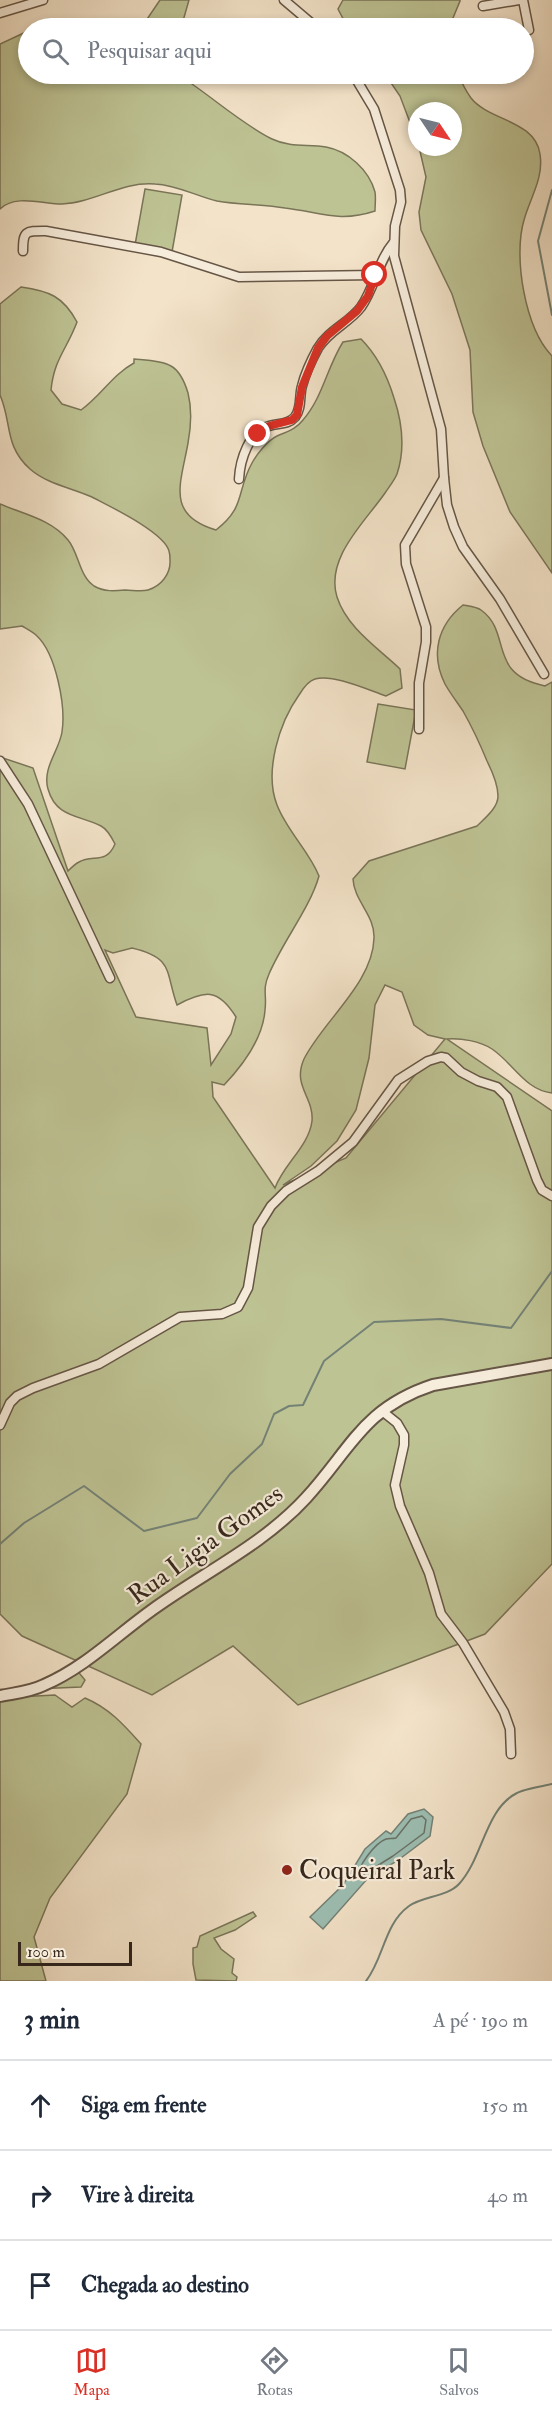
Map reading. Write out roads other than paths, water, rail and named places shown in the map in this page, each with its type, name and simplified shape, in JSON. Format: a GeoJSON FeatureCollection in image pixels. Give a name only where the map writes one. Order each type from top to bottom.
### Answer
{"type":"FeatureCollection","features":[{"type":"Feature","properties":{"kind":"street"},"geometry":{"type":"LineString","coordinates":[[0,13],[16,4],[43,0]]}},
{"type":"Feature","properties":{"kind":"street"},"geometry":{"type":"LineString","coordinates":[[284,0],[305,18]]}},
{"type":"Feature","properties":{"kind":"street"},"geometry":{"type":"LineString","coordinates":[[483,6],[521,0],[526,18]]}},
{"type":"Feature","properties":{"kind":"street"},"geometry":{"type":"LineString","coordinates":[[359,84],[374,109],[400,190],[401,202],[394,241],[397,270],[441,429],[447,505],[463,546],[500,599],[544,674]]}},
{"type":"Feature","properties":{"kind":"street"},"geometry":{"type":"LineString","coordinates":[[23,252],[23,239],[26,233],[46,231],[161,252],[239,277],[375,275]]}},
{"type":"Feature","properties":{"kind":"street"},"geometry":{"type":"LineString","coordinates":[[239,479],[242,457],[258,434],[269,426],[292,420],[297,415],[302,387],[318,348],[327,336],[357,311],[368,296],[384,253],[394,241]]}},
{"type":"Feature","properties":{"kind":"street"},"geometry":{"type":"LineString","coordinates":[[419,729],[419,683],[426,642],[426,627],[406,564],[405,546],[416,523],[444,478]]}},
{"type":"Feature","properties":{"kind":"street"},"geometry":{"type":"LineString","coordinates":[[0,761],[28,804],[110,978]]}},
{"type":"Feature","properties":{"kind":"street"},"geometry":{"type":"LineString","coordinates":[[0,1425],[10,1403],[33,1388],[99,1364],[180,1317],[222,1314],[238,1307],[248,1288],[258,1227],[271,1206],[286,1191],[318,1171],[353,1142],[398,1080],[434,1058],[446,1058],[469,1077],[502,1090],[507,1097],[526,1154],[542,1190],[552,1196]]}},
{"type":"Feature","properties":{"kind":"street","name":"Rua Ligia Gomes"},"geometry":{"type":"LineString","coordinates":[[0,1696],[34,1689],[75,1668],[152,1609],[250,1545],[306,1498],[356,1434],[382,1411],[415,1391],[433,1385],[552,1364]]}},
{"type":"Feature","properties":{"kind":"street"},"geometry":{"type":"LineString","coordinates":[[382,1411],[397,1423],[404,1435],[395,1485],[400,1506],[429,1573],[444,1620],[463,1643],[504,1712],[510,1729],[511,1754]]}},
{"type":"Feature","properties":{"kind":"water"},"geometry":{"type":"Polygon","coordinates":[[[424,1809],[433,1817],[430,1836],[397,1861],[368,1878],[323,1929],[310,1917],[343,1885],[365,1849],[386,1831],[391,1834],[408,1814],[424,1809]]]}},
{"type":"Feature","properties":{"kind":"waterway"},"geometry":{"type":"LineString","coordinates":[[552,190],[538,241],[552,315]]}},
{"type":"Feature","properties":{"kind":"waterway"},"geometry":{"type":"LineString","coordinates":[[0,1544],[24,1523],[84,1486],[144,1531],[197,1518],[230,1474],[262,1444],[274,1414],[289,1406],[303,1405],[324,1361],[374,1322],[441,1319],[511,1328],[552,1271]]}},
{"type":"Feature","properties":{"kind":"waterway"},"geometry":{"type":"LineString","coordinates":[[366,1981],[394,1922],[401,1913],[414,1903],[448,1892],[459,1884],[474,1861],[491,1822],[506,1800],[520,1792],[552,1784]]}},
{"type":"Feature","properties":{"kind":"place","name":"Coqueiral Park"},"geometry":{"type":"Point","coordinates":[287,1870]}}]}
